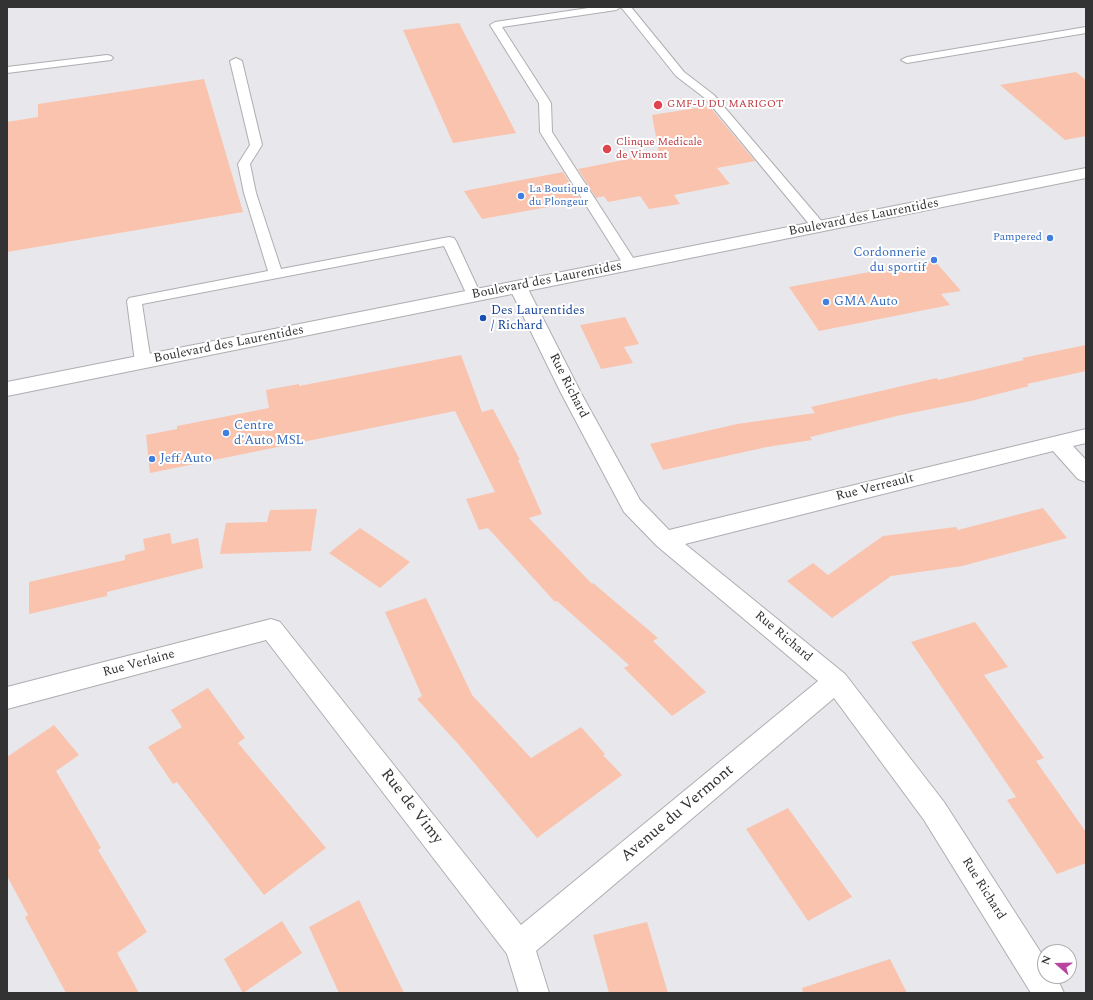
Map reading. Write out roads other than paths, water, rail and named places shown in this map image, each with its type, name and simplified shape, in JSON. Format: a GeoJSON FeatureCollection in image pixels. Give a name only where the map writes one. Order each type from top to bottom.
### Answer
{"type":"FeatureCollection","features":[{"type":"Feature","properties":{"kind":"street","name":"Boulevard des Laurentides"},"geometry":{"type":"LineString","coordinates":[[7,389],[1086,173]]}},
{"type":"Feature","properties":{"kind":"street","name":"Rue Richard"},"geometry":{"type":"LineString","coordinates":[[518,287],[571,393],[626,497],[639,515],[665,540],[836,681],[934,811],[1050,993]]}},
{"type":"Feature","properties":{"kind":"street","name":"Rue Verreault"},"geometry":{"type":"LineString","coordinates":[[665,540],[1086,436]]}},
{"type":"Feature","properties":{"kind":"street"},"geometry":{"type":"LineString","coordinates":[[1058,443],[1086,474]]}},
{"type":"Feature","properties":{"kind":"street","name":"Rue Verlaine"},"geometry":{"type":"LineString","coordinates":[[7,698],[271,629]]}},
{"type":"Feature","properties":{"kind":"street","name":"Rue de Vimy"},"geometry":{"type":"LineString","coordinates":[[271,629],[519,946],[534,993]]}},
{"type":"Feature","properties":{"kind":"street","name":"Avenue du Vermont"},"geometry":{"type":"LineString","coordinates":[[519,946],[836,681]]}},
{"type":"Feature","properties":{"kind":"lane"},"geometry":{"type":"LineString","coordinates":[[616,7],[495,25],[545,103],[544,126],[546,132],[630,264]]}},
{"type":"Feature","properties":{"kind":"lane"},"geometry":{"type":"LineString","coordinates":[[626,7],[680,74],[710,96],[819,227]]}},
{"type":"Feature","properties":{"kind":"lane"},"geometry":{"type":"LineString","coordinates":[[907,60],[1086,30]]}},
{"type":"Feature","properties":{"kind":"lane"},"geometry":{"type":"LineString","coordinates":[[7,70],[107,58]]}},
{"type":"Feature","properties":{"kind":"lane"},"geometry":{"type":"LineString","coordinates":[[236,61],[256,145],[244,164],[250,194],[276,274]]}},
{"type":"Feature","properties":{"kind":"lane"},"geometry":{"type":"LineString","coordinates":[[143,362],[134,301],[449,241],[474,296]]}},
{"type":"Feature","properties":{"kind":"place","name":"GMF-U DU MARIGOT"},"geometry":{"type":"Point","coordinates":[658,105]}},
{"type":"Feature","properties":{"kind":"place","name":"Clinque Medicale de Vimont"},"geometry":{"type":"Point","coordinates":[607,149]}},
{"type":"Feature","properties":{"kind":"place","name":"La Boutique du Plongeur"},"geometry":{"type":"Point","coordinates":[521,196]}},
{"type":"Feature","properties":{"kind":"place","name":"Pampered"},"geometry":{"type":"Point","coordinates":[1050,238]}},
{"type":"Feature","properties":{"kind":"place","name":"Cordonnerie du sportif"},"geometry":{"type":"Point","coordinates":[934,260]}},
{"type":"Feature","properties":{"kind":"place","name":"GMA Auto"},"geometry":{"type":"Point","coordinates":[826,302]}},
{"type":"Feature","properties":{"kind":"place","name":"Des Laurentides / Richard"},"geometry":{"type":"Point","coordinates":[483,318]}},
{"type":"Feature","properties":{"kind":"place","name":"Centre d'Auto MSL"},"geometry":{"type":"Point","coordinates":[226,433]}},
{"type":"Feature","properties":{"kind":"place","name":"Jeff Auto"},"geometry":{"type":"Point","coordinates":[152,459]}}]}
